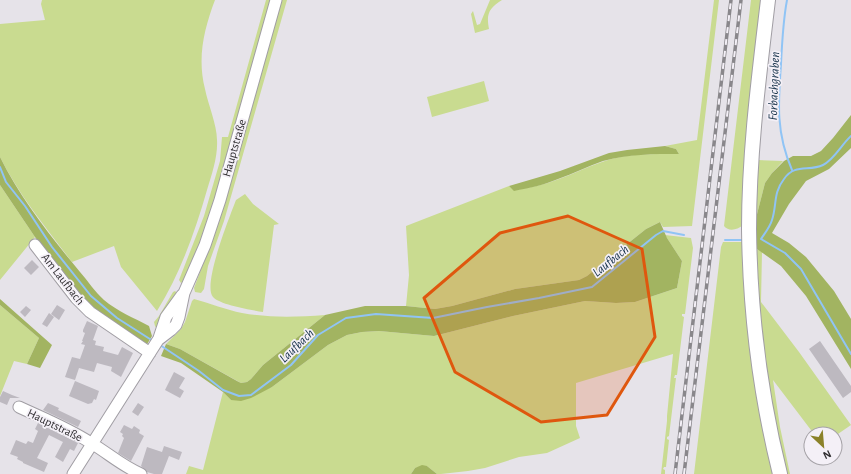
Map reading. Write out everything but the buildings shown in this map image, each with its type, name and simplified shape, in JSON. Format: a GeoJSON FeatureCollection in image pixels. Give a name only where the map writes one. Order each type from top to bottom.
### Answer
{"type":"FeatureCollection","features":[{"type":"Feature","properties":{"kind":"main road"},"geometry":{"type":"LineString","coordinates":[[768,0],[757,94],[751,164],[749,228],[756,336],[763,391],[780,474]]}},
{"type":"Feature","properties":{"kind":"street","name":"Hauptstraße"},"geometry":{"type":"LineString","coordinates":[[73,474],[155,345],[176,325],[184,293],[205,245],[220,200],[276,0]]}},
{"type":"Feature","properties":{"kind":"street","name":"Am Laufbach"},"geometry":{"type":"LineString","coordinates":[[36,244],[76,298],[90,312],[155,345]]}},
{"type":"Feature","properties":{"kind":"street","name":"Hauptstraße"},"geometry":{"type":"LineString","coordinates":[[19,407],[73,432],[92,443],[126,467],[141,474]]}},
{"type":"Feature","properties":{"kind":"highlighted area"},"geometry":{"type":"Polygon","coordinates":[[[568,216],[642,249],[655,337],[607,415],[541,422],[455,372],[424,298],[500,233],[568,216]]]}},
{"type":"Feature","properties":{"kind":"green space"},"geometry":{"type":"Polygon","coordinates":[[[42,0],[215,0],[205,33],[202,66],[205,89],[217,134],[216,159],[192,237],[180,268],[157,311],[121,267],[114,246],[72,262],[24,198],[0,157],[0,24],[45,20],[41,4],[42,0]]]}},
{"type":"Feature","properties":{"kind":"green space"},"geometry":{"type":"Polygon","coordinates":[[[266,0],[271,0],[209,219],[185,280],[181,283],[179,280],[204,216],[220,161],[222,137],[228,137],[266,0]]]}},
{"type":"Feature","properties":{"kind":"green space"},"geometry":{"type":"Polygon","coordinates":[[[281,0],[287,0],[224,221],[208,266],[204,289],[201,293],[195,292],[194,288],[219,222],[281,0]]]}},
{"type":"Feature","properties":{"kind":"green space"},"geometry":{"type":"Polygon","coordinates":[[[490,0],[502,0],[491,9],[488,15],[489,29],[475,33],[471,14],[473,11],[477,25],[480,24],[490,0]]]}},
{"type":"Feature","properties":{"kind":"green space"},"geometry":{"type":"Polygon","coordinates":[[[714,0],[719,0],[692,226],[663,227],[660,222],[646,229],[587,276],[579,280],[515,289],[452,306],[435,309],[406,306],[409,275],[406,226],[509,186],[514,190],[542,185],[596,164],[620,157],[679,154],[676,149],[665,146],[697,140],[714,0]]]}},
{"type":"Feature","properties":{"kind":"green space"},"geometry":{"type":"Polygon","coordinates":[[[751,0],[763,0],[743,225],[731,230],[724,226],[751,0]]]}},
{"type":"Feature","properties":{"kind":"green space"},"geometry":{"type":"Polygon","coordinates":[[[484,81],[489,101],[432,117],[427,97],[484,81]]]}},
{"type":"Feature","properties":{"kind":"green space"},"geometry":{"type":"Polygon","coordinates":[[[851,115],[851,148],[829,169],[806,181],[789,204],[772,233],[789,243],[806,257],[834,291],[851,319],[851,369],[806,296],[781,266],[757,249],[755,222],[765,183],[772,173],[784,161],[793,156],[811,156],[821,151],[851,115]]]}},
{"type":"Feature","properties":{"kind":"green space"},"geometry":{"type":"Polygon","coordinates":[[[665,146],[676,149],[679,154],[622,157],[597,163],[564,177],[536,186],[514,191],[509,186],[560,171],[609,153],[665,146]]]}},
{"type":"Feature","properties":{"kind":"green space"},"geometry":{"type":"Polygon","coordinates":[[[0,157],[26,202],[58,245],[98,294],[114,308],[149,326],[152,336],[146,346],[94,311],[77,294],[35,237],[0,185],[0,157]]]}},
{"type":"Feature","properties":{"kind":"green space"},"geometry":{"type":"Polygon","coordinates":[[[756,160],[783,161],[765,183],[755,222],[756,160]]]}},
{"type":"Feature","properties":{"kind":"green space"},"geometry":{"type":"Polygon","coordinates":[[[0,185],[35,237],[0,280],[0,185]]]}},
{"type":"Feature","properties":{"kind":"green space"},"geometry":{"type":"Polygon","coordinates":[[[245,194],[253,204],[279,224],[274,225],[263,312],[236,307],[217,300],[213,297],[211,290],[211,279],[214,265],[223,235],[236,200],[245,194]]]}},
{"type":"Feature","properties":{"kind":"green space"},"geometry":{"type":"Polygon","coordinates":[[[660,222],[667,238],[682,261],[677,288],[635,302],[616,303],[585,301],[513,316],[434,336],[379,331],[347,335],[328,345],[272,387],[251,398],[241,401],[231,400],[223,392],[181,363],[161,356],[166,344],[180,349],[241,383],[247,382],[263,365],[325,315],[365,306],[406,306],[435,309],[452,306],[515,289],[579,280],[587,276],[646,229],[660,222]]]}},
{"type":"Feature","properties":{"kind":"green space"},"geometry":{"type":"Polygon","coordinates":[[[665,235],[691,238],[693,248],[685,314],[682,314],[684,317],[677,375],[675,375],[674,378],[676,378],[669,436],[667,437],[669,440],[666,467],[663,469],[665,470],[665,474],[661,474],[673,354],[576,383],[576,426],[580,438],[547,453],[519,457],[485,468],[441,474],[437,474],[427,466],[415,468],[411,474],[186,474],[189,466],[203,470],[223,392],[231,400],[272,387],[328,345],[347,335],[379,331],[434,336],[513,316],[585,301],[616,303],[635,302],[677,288],[682,261],[665,235]]]}},
{"type":"Feature","properties":{"kind":"green space"},"geometry":{"type":"Polygon","coordinates":[[[723,242],[743,242],[776,474],[694,474],[721,247],[723,242]]]}},
{"type":"Feature","properties":{"kind":"green space"},"geometry":{"type":"Polygon","coordinates":[[[757,249],[762,252],[761,302],[851,425],[843,430],[843,426],[808,426],[773,380],[780,427],[790,474],[785,474],[779,448],[760,332],[755,250],[757,249]]]}},
{"type":"Feature","properties":{"kind":"green space"},"geometry":{"type":"Polygon","coordinates":[[[175,291],[178,294],[158,331],[154,322],[175,291]]]}},
{"type":"Feature","properties":{"kind":"green space"},"geometry":{"type":"Polygon","coordinates":[[[0,299],[52,345],[40,368],[27,364],[39,338],[0,305],[0,299]]]}},
{"type":"Feature","properties":{"kind":"green space"},"geometry":{"type":"Polygon","coordinates":[[[194,299],[252,315],[284,317],[325,315],[263,365],[251,379],[247,382],[241,383],[180,349],[166,344],[181,329],[194,299]]]}},
{"type":"Feature","properties":{"kind":"green space"},"geometry":{"type":"Polygon","coordinates":[[[0,305],[39,338],[27,364],[14,361],[0,396],[0,305]]]}},
{"type":"Feature","properties":{"kind":"green space"},"geometry":{"type":"Polygon","coordinates":[[[422,465],[427,466],[437,474],[411,474],[415,468],[422,465]]]}},
{"type":"Feature","properties":{"kind":"waterway","name":"Forbachgraben"},"geometry":{"type":"LineString","coordinates":[[787,0],[783,32],[779,92],[779,118],[783,143],[792,170]]}},
{"type":"Feature","properties":{"kind":"waterway","name":"Laufbach"},"geometry":{"type":"LineString","coordinates":[[761,239],[774,215],[778,189],[788,174],[797,169],[813,168],[827,163],[851,136]]}},
{"type":"Feature","properties":{"kind":"waterway","name":"Laufbach"},"geometry":{"type":"LineString","coordinates":[[0,167],[6,182],[25,206],[52,247],[91,296],[117,318],[153,341]]}},
{"type":"Feature","properties":{"kind":"waterway","name":"Laufbach"},"geometry":{"type":"LineString","coordinates":[[160,345],[199,371],[223,390],[239,396],[251,395],[291,365],[318,335],[346,318],[376,314],[433,318],[592,287],[663,231],[684,235]]}},
{"type":"Feature","properties":{"kind":"waterway"},"geometry":{"type":"LineString","coordinates":[[761,239],[785,253],[801,269],[851,354]]}},
{"type":"Feature","properties":{"kind":"waterway","name":"Laufbach"},"geometry":{"type":"LineString","coordinates":[[725,240],[744,240]]}},
{"type":"Feature","properties":{"kind":"railway"},"geometry":{"type":"LineString","coordinates":[[675,474],[731,0]]}},
{"type":"Feature","properties":{"kind":"railway"},"geometry":{"type":"LineString","coordinates":[[684,474],[741,0]]}}]}
